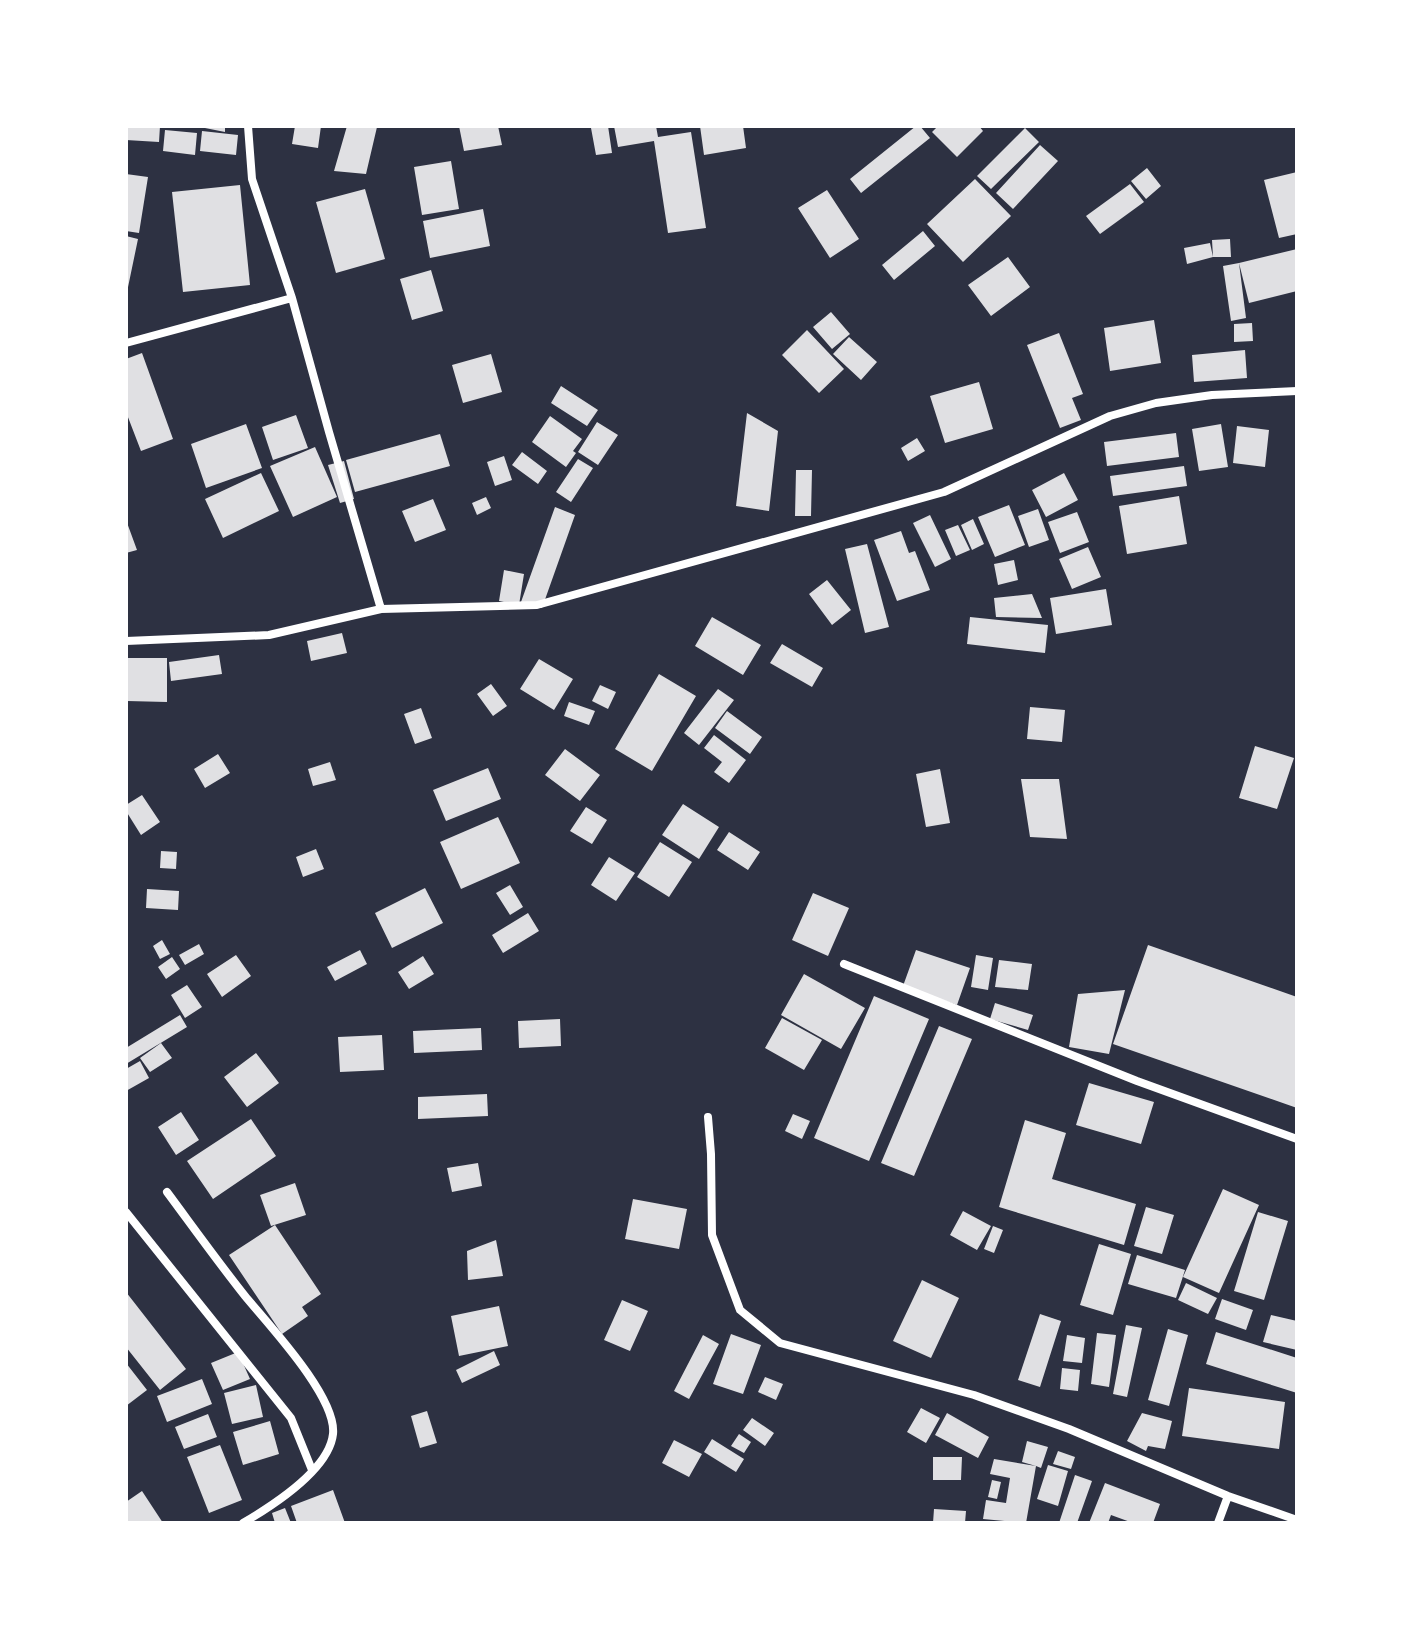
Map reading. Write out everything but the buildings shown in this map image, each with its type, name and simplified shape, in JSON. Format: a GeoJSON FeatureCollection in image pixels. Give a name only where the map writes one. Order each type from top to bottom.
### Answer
{"type":"FeatureCollection","features":[{"type":"Feature","properties":{"kind":"street"},"geometry":{"type":"LineString","coordinates":[[248,126],[252,179],[292,298],[381,609]]}},
{"type":"Feature","properties":{"kind":"street"},"geometry":{"type":"LineString","coordinates":[[126,343],[292,298]]}},
{"type":"Feature","properties":{"kind":"street"},"geometry":{"type":"LineString","coordinates":[[126,641],[269,635],[381,609],[537,605],[944,492],[1110,416],[1156,403],[1212,395],[1297,391]]}},
{"type":"Feature","properties":{"kind":"street"},"geometry":{"type":"LineString","coordinates":[[844,964],[1137,1081],[1297,1139]]}},
{"type":"Feature","properties":{"kind":"street"},"geometry":{"type":"LineString","coordinates":[[708,1117],[712,1235],[740,1310],[780,1343],[974,1395],[1069,1429],[1228,1496],[1297,1520]]}},
{"type":"Feature","properties":{"kind":"street"},"geometry":{"type":"LineString","coordinates":[[167,1192],[245,1296],[299,1360],[333,1427],[329,1448],[312,1470],[284,1499],[243,1523]]}},
{"type":"Feature","properties":{"kind":"street"},"geometry":{"type":"LineString","coordinates":[[126,1212],[291,1418],[312,1470]]}},
{"type":"Feature","properties":{"kind":"street"},"geometry":{"type":"LineString","coordinates":[[1218,1523],[1228,1496]]}}]}
